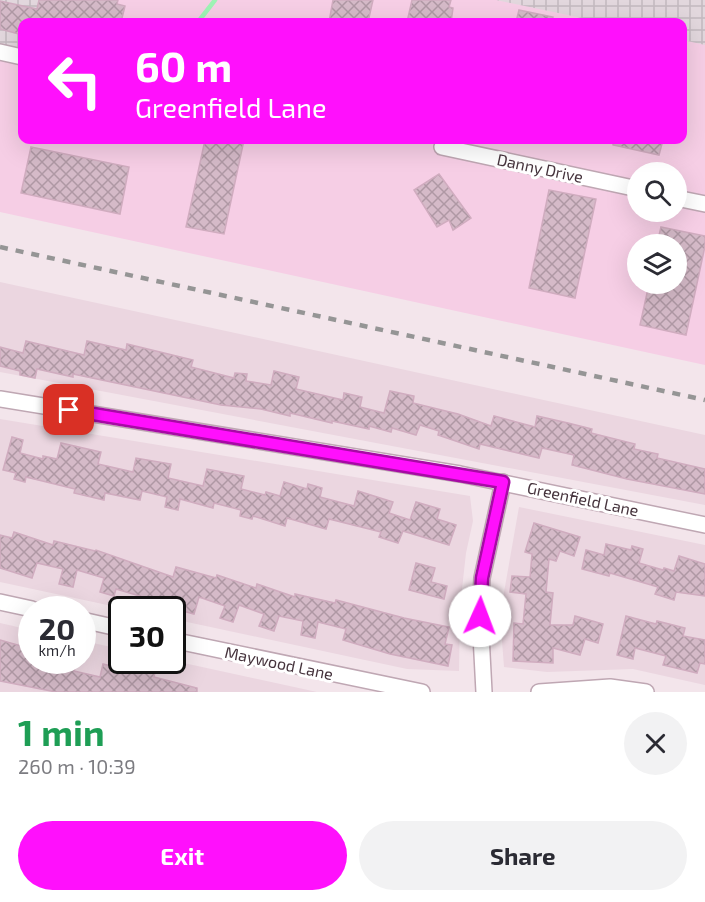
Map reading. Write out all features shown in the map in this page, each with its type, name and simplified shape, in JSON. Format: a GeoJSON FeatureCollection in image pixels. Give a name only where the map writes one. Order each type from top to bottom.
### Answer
{"type":"FeatureCollection","features":[{"type":"Feature","properties":{"kind":"street"},"geometry":{"type":"LineString","coordinates":[[0,52],[18,56]]}},
{"type":"Feature","properties":{"kind":"street","name":"Danny Drive"},"geometry":{"type":"LineString","coordinates":[[442,147],[627,187]]}},
{"type":"Feature","properties":{"kind":"street"},"geometry":{"type":"LineString","coordinates":[[687,200],[705,204]]}},
{"type":"Feature","properties":{"kind":"street","name":"Greenfield Lane"},"geometry":{"type":"LineString","coordinates":[[0,399],[503,482],[705,525]]}},
{"type":"Feature","properties":{"kind":"street"},"geometry":{"type":"LineString","coordinates":[[484,692],[480,616],[482,578],[503,482]]}},
{"type":"Feature","properties":{"kind":"street"},"geometry":{"type":"LineString","coordinates":[[0,602],[18,606]]}},
{"type":"Feature","properties":{"kind":"street","name":"Maywood Lane"},"geometry":{"type":"LineString","coordinates":[[186,643],[422,692]]}},
{"type":"Feature","properties":{"kind":"street"},"geometry":{"type":"LineString","coordinates":[[539,692],[610,687],[646,692]]}},
{"type":"Feature","properties":{"kind":"shaded area"},"geometry":{"type":"Polygon","coordinates":[[[0,0],[71,0],[67,18],[18,18],[18,55],[0,51],[0,0]]]}},
{"type":"Feature","properties":{"kind":"shaded area"},"geometry":{"type":"Polygon","coordinates":[[[71,0],[499,0],[585,18],[67,18],[71,0]]]}},
{"type":"Feature","properties":{"kind":"shaded area"},"geometry":{"type":"Polygon","coordinates":[[[496,0],[705,0],[705,45],[687,41],[687,18],[582,18],[496,0]]]}},
{"type":"Feature","properties":{"kind":"shaded area"},"geometry":{"type":"Polygon","coordinates":[[[687,40],[705,44],[705,365],[0,212],[0,51],[18,55],[18,144],[687,144],[687,40]]]}},
{"type":"Feature","properties":{"kind":"shaded area"},"geometry":{"type":"Polygon","coordinates":[[[0,282],[705,435],[705,505],[0,372],[0,282]]]}},
{"type":"Feature","properties":{"kind":"shaded area"},"geometry":{"type":"Polygon","coordinates":[[[0,419],[470,496],[473,521],[466,553],[460,607],[459,671],[407,669],[186,622],[186,596],[108,596],[108,605],[96,603],[96,596],[65,596],[0,582],[0,419]]]}},
{"type":"Feature","properties":{"kind":"shaded area"},"geometry":{"type":"Polygon","coordinates":[[[519,507],[705,545],[705,685],[633,669],[547,672],[504,667],[500,615],[519,507]]]}},
{"type":"Feature","properties":{"kind":"shaded area"},"geometry":{"type":"Polygon","coordinates":[[[0,623],[18,627],[18,674],[96,674],[96,644],[108,646],[108,674],[186,674],[186,663],[317,692],[0,692],[0,623]]]}},
{"type":"Feature","properties":{"kind":"building"},"geometry":{"type":"Polygon","coordinates":[[[39,0],[118,0],[117,4],[125,6],[122,18],[18,18],[18,34],[0,29],[0,1],[37,9],[39,0]]]}},
{"type":"Feature","properties":{"kind":"building"},"geometry":{"type":"Polygon","coordinates":[[[333,0],[373,0],[369,18],[330,18],[333,0]]]}},
{"type":"Feature","properties":{"kind":"building"},"geometry":{"type":"Polygon","coordinates":[[[412,0],[451,0],[449,7],[453,8],[452,18],[408,18],[412,0]]]}},
{"type":"Feature","properties":{"kind":"building"},"geometry":{"type":"Polygon","coordinates":[[[519,10],[553,17],[553,18],[517,18],[519,10]]]}},
{"type":"Feature","properties":{"kind":"building"},"geometry":{"type":"Polygon","coordinates":[[[204,144],[243,144],[224,234],[186,227],[204,144]]]}},
{"type":"Feature","properties":{"kind":"building"},"geometry":{"type":"Polygon","coordinates":[[[613,144],[662,144],[659,155],[613,144]]]}},
{"type":"Feature","properties":{"kind":"building"},"geometry":{"type":"Polygon","coordinates":[[[31,147],[129,167],[120,214],[21,193],[31,147]]]}},
{"type":"Feature","properties":{"kind":"building"},"geometry":{"type":"Polygon","coordinates":[[[439,174],[471,218],[453,230],[449,220],[437,227],[414,190],[439,174]]]}},
{"type":"Feature","properties":{"kind":"building"},"geometry":{"type":"Polygon","coordinates":[[[549,190],[596,199],[575,298],[529,288],[549,190]]]}},
{"type":"Feature","properties":{"kind":"building"},"geometry":{"type":"Polygon","coordinates":[[[661,227],[705,236],[705,246],[686,335],[640,325],[647,294],[687,294],[687,234],[659,234],[661,227]]]}},
{"type":"Feature","properties":{"kind":"building"},"geometry":{"type":"Polygon","coordinates":[[[26,341],[84,355],[87,341],[126,350],[127,344],[193,360],[191,367],[234,378],[235,373],[247,374],[246,381],[271,385],[274,371],[299,377],[296,389],[343,400],[344,393],[362,397],[360,407],[384,413],[390,391],[414,396],[413,403],[458,414],[491,426],[494,416],[535,427],[537,416],[592,429],[591,433],[635,444],[634,449],[658,454],[657,458],[705,469],[705,494],[627,479],[572,465],[574,455],[542,448],[539,458],[480,444],[479,449],[438,435],[439,431],[420,425],[416,435],[392,428],[391,432],[369,426],[369,429],[290,413],[290,416],[261,409],[221,405],[73,374],[73,377],[37,369],[35,378],[20,375],[20,371],[0,366],[0,347],[23,353],[26,341]]]}},
{"type":"Feature","properties":{"kind":"building"},"geometry":{"type":"Polygon","coordinates":[[[12,437],[23,440],[20,453],[43,459],[43,456],[57,459],[61,443],[101,452],[98,464],[133,472],[136,458],[171,464],[168,478],[203,486],[207,469],[244,476],[241,489],[265,495],[266,492],[280,496],[284,482],[307,489],[308,484],[322,488],[320,497],[354,506],[358,491],[393,502],[389,513],[410,520],[416,502],[440,509],[437,519],[456,525],[449,545],[403,531],[398,543],[379,537],[381,532],[329,519],[326,529],[287,518],[285,526],[253,516],[252,519],[240,516],[241,510],[214,503],[213,508],[180,499],[178,510],[165,507],[167,497],[142,491],[140,500],[105,493],[104,500],[74,493],[75,489],[26,477],[25,482],[14,479],[16,473],[3,470],[12,437]]]}},
{"type":"Feature","properties":{"kind":"building"},"geometry":{"type":"Polygon","coordinates":[[[534,523],[580,537],[574,556],[560,551],[556,561],[549,559],[546,592],[553,593],[550,625],[573,625],[575,616],[603,624],[598,643],[585,639],[580,655],[553,648],[553,663],[513,661],[514,623],[523,624],[526,594],[510,592],[512,576],[530,577],[532,554],[525,552],[534,523]]]}},
{"type":"Feature","properties":{"kind":"building"},"geometry":{"type":"Polygon","coordinates":[[[14,532],[53,545],[54,541],[96,550],[173,577],[176,567],[216,578],[217,575],[256,588],[257,584],[295,597],[295,594],[335,603],[336,600],[449,627],[445,644],[452,645],[448,666],[390,654],[343,640],[346,629],[318,622],[315,638],[301,635],[303,621],[279,616],[274,631],[259,626],[264,614],[239,605],[233,622],[220,618],[225,606],[199,597],[194,614],[186,612],[186,596],[140,596],[116,589],[114,596],[100,592],[104,578],[77,570],[73,587],[59,584],[63,569],[37,563],[32,578],[0,568],[0,535],[12,538],[14,532]]]}},
{"type":"Feature","properties":{"kind":"building"},"geometry":{"type":"Polygon","coordinates":[[[606,544],[631,550],[632,546],[643,549],[639,563],[663,570],[664,568],[674,571],[679,556],[705,564],[705,596],[676,592],[674,600],[655,594],[658,587],[610,573],[609,576],[582,569],[586,550],[604,555],[606,544]]]}},
{"type":"Feature","properties":{"kind":"building"},"geometry":{"type":"Polygon","coordinates":[[[416,563],[435,568],[431,582],[447,586],[444,599],[409,590],[416,563]]]}},
{"type":"Feature","properties":{"kind":"building"},"geometry":{"type":"Polygon","coordinates":[[[626,616],[656,624],[657,621],[685,628],[683,636],[705,640],[705,664],[700,663],[697,673],[663,665],[666,656],[635,648],[633,659],[617,655],[626,616]]]}},
{"type":"Feature","properties":{"kind":"building"},"geometry":{"type":"Polygon","coordinates":[[[0,640],[18,645],[18,674],[87,674],[100,677],[103,664],[108,665],[108,674],[155,674],[154,677],[197,688],[197,692],[56,692],[0,681],[0,640]]]}},
{"type":"Feature","properties":{"kind":"waterway"},"geometry":{"type":"LineString","coordinates":[[201,18],[215,0]]}},
{"type":"Feature","properties":{"kind":"railway"},"geometry":{"type":"LineString","coordinates":[[0,247],[705,400]]}},
{"type":"Feature","properties":{"kind":"route"},"geometry":{"type":"LineString","coordinates":[[69,410],[503,482],[482,578],[480,616]]}}]}
